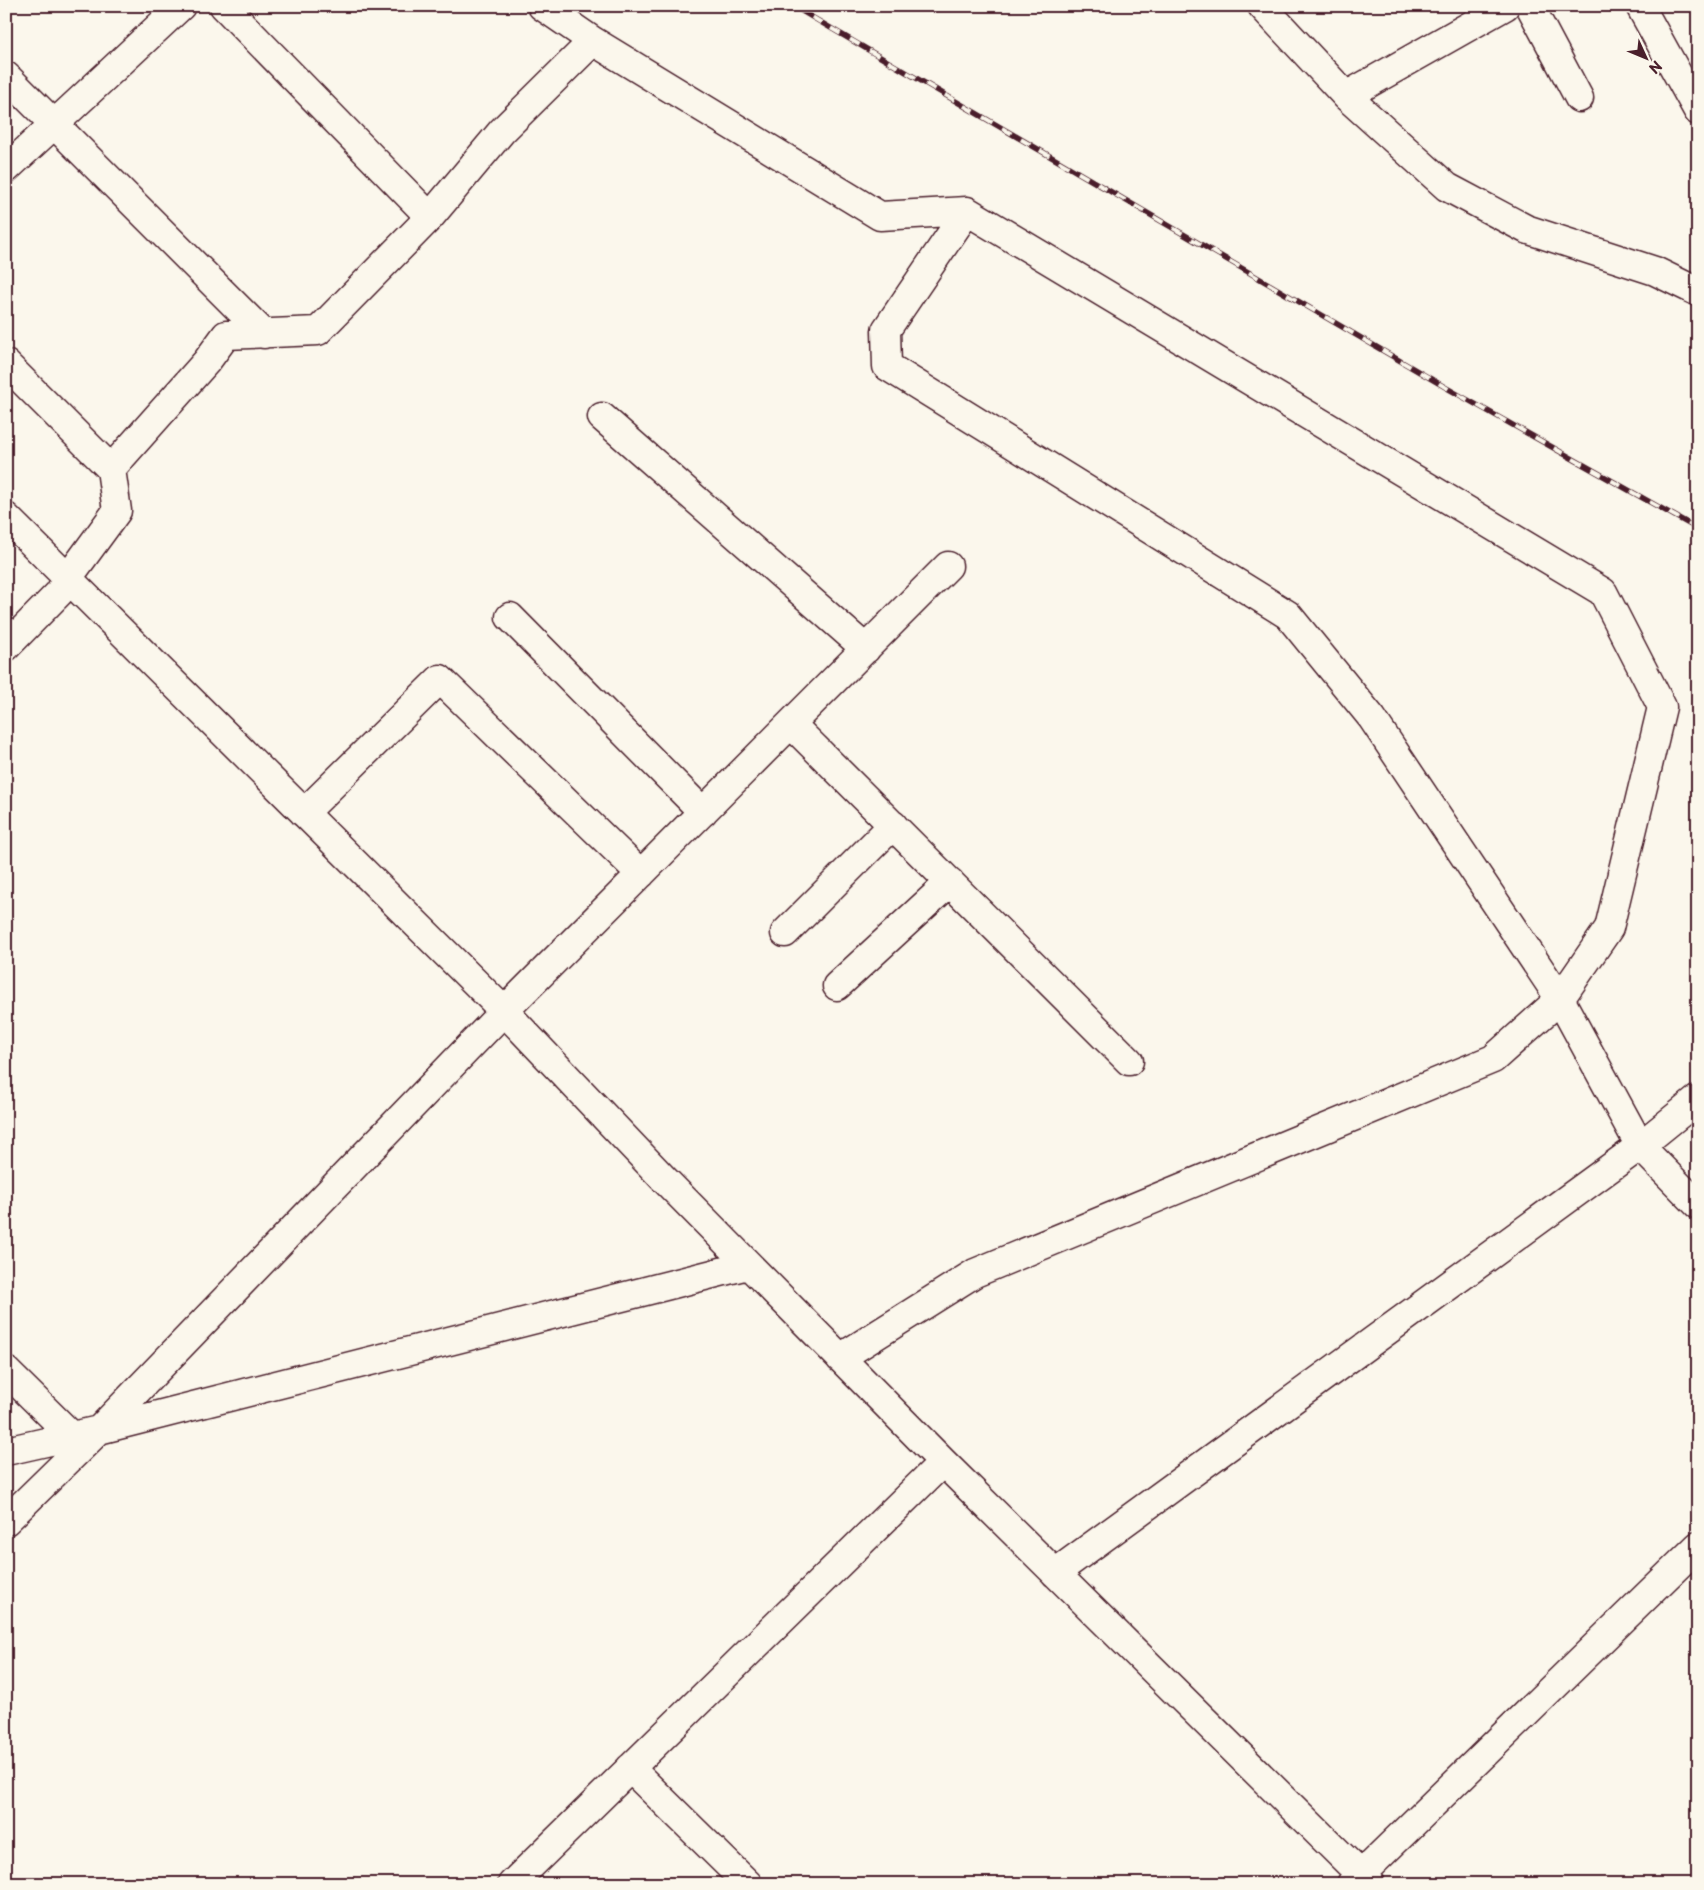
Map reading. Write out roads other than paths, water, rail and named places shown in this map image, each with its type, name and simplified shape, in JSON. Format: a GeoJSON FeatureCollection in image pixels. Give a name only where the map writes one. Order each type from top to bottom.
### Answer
{"type":"FeatureCollection","features":[{"type":"Feature","properties":{"kind":"street"},"geometry":{"type":"LineString","coordinates":[[6,169],[181,6]]}},
{"type":"Feature","properties":{"kind":"street"},"geometry":{"type":"LineString","coordinates":[[224,6],[430,217]]}},
{"type":"Feature","properties":{"kind":"street"},"geometry":{"type":"LineString","coordinates":[[542,6],[592,41],[880,216],[967,210],[1603,592],[1662,707],[1609,928],[1560,999],[1493,1059],[975,1273],[840,1358]]}},
{"type":"Feature","properties":{"kind":"street"},"geometry":{"type":"LineString","coordinates":[[1262,6],[1346,96],[1447,187],[1526,229],[1655,271],[1698,292]]}},
{"type":"Feature","properties":{"kind":"street"},"geometry":{"type":"LineString","coordinates":[[1346,96],[1505,6]]}},
{"type":"Feature","properties":{"kind":"street"},"geometry":{"type":"LineString","coordinates":[[1530,6],[1579,98]]}},
{"type":"Feature","properties":{"kind":"street"},"geometry":{"type":"LineString","coordinates":[[1640,6],[1698,111]]}},
{"type":"Feature","properties":{"kind":"street"},"geometry":{"type":"LineString","coordinates":[[111,469],[207,361],[226,335],[318,331],[430,217],[502,131],[592,41]]}},
{"type":"Feature","properties":{"kind":"street"},"geometry":{"type":"LineString","coordinates":[[6,76],[264,334]]}},
{"type":"Feature","properties":{"kind":"street"},"geometry":{"type":"LineString","coordinates":[[967,210],[886,330],[887,366],[1288,615],[1372,718],[1560,999],[1640,1146],[1698,1205]]}},
{"type":"Feature","properties":{"kind":"street"},"geometry":{"type":"LineString","coordinates":[[6,364],[111,469],[117,511],[59,593],[6,647]]}},
{"type":"Feature","properties":{"kind":"street"},"geometry":{"type":"LineString","coordinates":[[602,417],[866,649]]}},
{"type":"Feature","properties":{"kind":"street"},"geometry":{"type":"LineString","coordinates":[[6,517],[504,1011],[748,1265],[1360,1880],[1698,1546]]}},
{"type":"Feature","properties":{"kind":"street"},"geometry":{"type":"LineString","coordinates":[[6,1521],[99,1430],[504,1011],[948,566]]}},
{"type":"Feature","properties":{"kind":"street"},"geometry":{"type":"LineString","coordinates":[[510,617],[703,812]]}},
{"type":"Feature","properties":{"kind":"street"},"geometry":{"type":"LineString","coordinates":[[304,813],[440,679],[641,874]]}},
{"type":"Feature","properties":{"kind":"street"},"geometry":{"type":"LineString","coordinates":[[791,724],[1129,1061]]}},
{"type":"Feature","properties":{"kind":"street"},"geometry":{"type":"LineString","coordinates":[[785,933],[893,825]]}},
{"type":"Feature","properties":{"kind":"street"},"geometry":{"type":"LineString","coordinates":[[837,986],[950,882]]}},
{"type":"Feature","properties":{"kind":"street"},"geometry":{"type":"LineString","coordinates":[[1055,1573],[1640,1146],[1698,1099]]}},
{"type":"Feature","properties":{"kind":"street"},"geometry":{"type":"LineString","coordinates":[[6,1451],[99,1430],[748,1265]]}},
{"type":"Feature","properties":{"kind":"street"},"geometry":{"type":"LineString","coordinates":[[6,1372],[72,1436]]}},
{"type":"Feature","properties":{"kind":"street"},"geometry":{"type":"LineString","coordinates":[[512,1884],[943,1462]]}},
{"type":"Feature","properties":{"kind":"street"},"geometry":{"type":"LineString","coordinates":[[630,1768],[748,1884]]}},
{"type":"Feature","properties":{"kind":"railway"},"geometry":{"type":"LineString","coordinates":[[793,6],[1445,387],[1698,529]]}}]}
